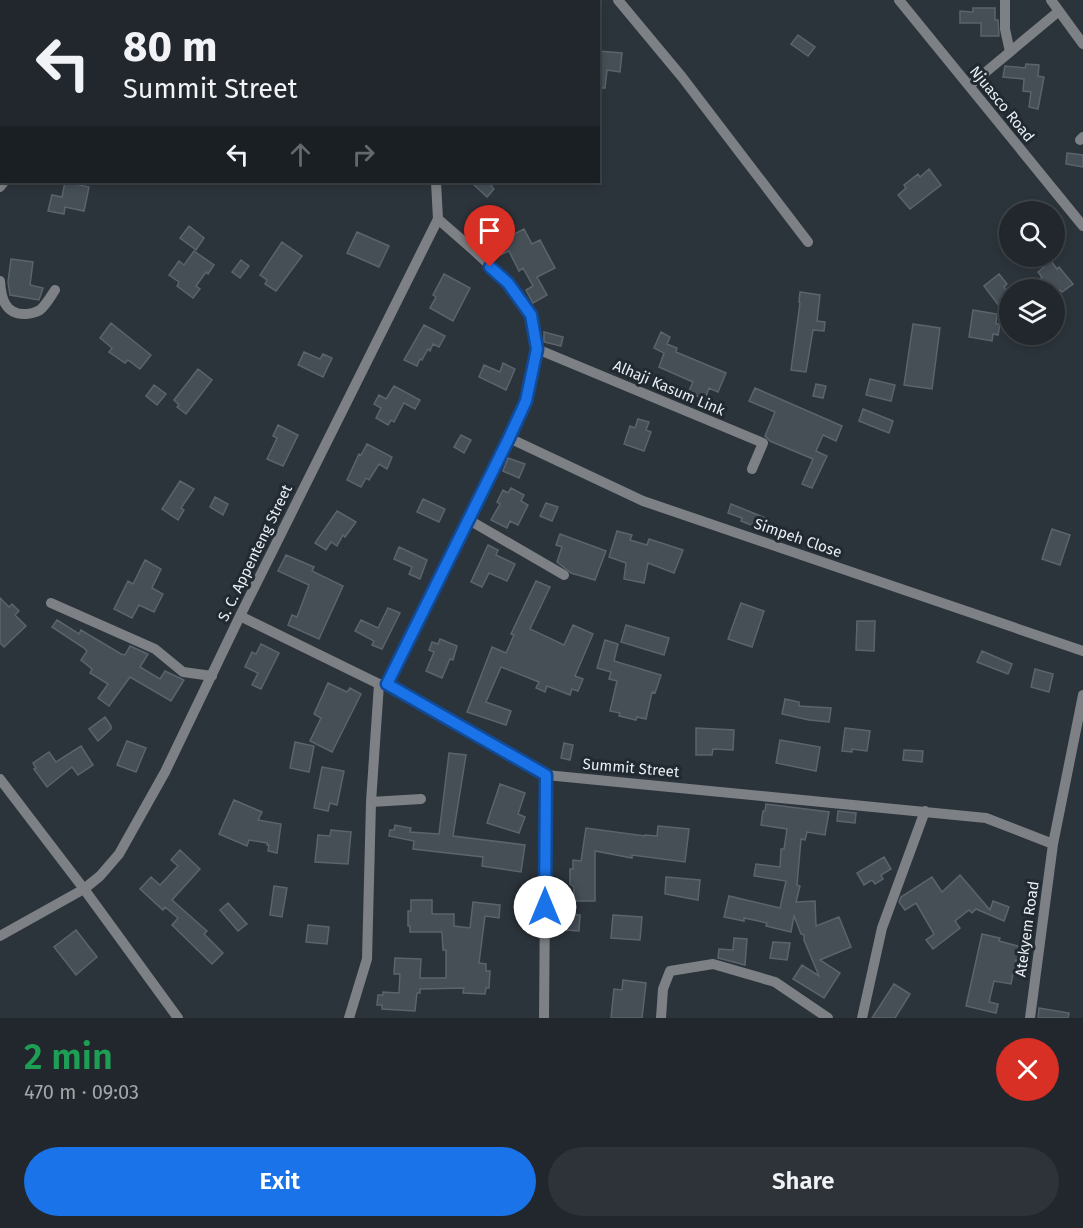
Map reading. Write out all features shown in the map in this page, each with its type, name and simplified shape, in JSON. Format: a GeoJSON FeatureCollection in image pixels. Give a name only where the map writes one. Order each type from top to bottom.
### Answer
{"type":"FeatureCollection","features":[{"type":"Feature","properties":{"kind":"street"},"geometry":{"type":"LineString","coordinates":[[618,0],[682,77],[808,242]]}},
{"type":"Feature","properties":{"kind":"street","name":"Njuasco Road"},"geometry":{"type":"LineString","coordinates":[[899,0],[1083,226]]}},
{"type":"Feature","properties":{"kind":"street"},"geometry":{"type":"LineString","coordinates":[[1005,0],[1005,29],[1010,52]]}},
{"type":"Feature","properties":{"kind":"street"},"geometry":{"type":"LineString","coordinates":[[1051,0],[1083,44]]}},
{"type":"Feature","properties":{"kind":"street"},"geometry":{"type":"LineString","coordinates":[[969,86],[1059,11]]}},
{"type":"Feature","properties":{"kind":"street"},"geometry":{"type":"LineString","coordinates":[[349,1018],[367,959],[371,802],[383,684],[509,438],[526,401],[537,349],[531,315],[508,283],[438,219],[436,183]]}},
{"type":"Feature","properties":{"kind":"street","name":"S. C. Appenteng Street"},"geometry":{"type":"LineString","coordinates":[[0,936],[84,889],[100,876],[119,854],[165,772],[240,616],[438,219]]}},
{"type":"Feature","properties":{"kind":"street"},"geometry":{"type":"LineString","coordinates":[[0,281],[1,295],[8,309],[18,314],[29,314],[40,310],[55,290]]}},
{"type":"Feature","properties":{"kind":"street","name":"Alhaji Kasum Link"},"geometry":{"type":"LineString","coordinates":[[537,349],[763,443],[752,469]]}},
{"type":"Feature","properties":{"kind":"street","name":"Simpeh Close"},"geometry":{"type":"LineString","coordinates":[[509,438],[643,501],[1083,651]]}},
{"type":"Feature","properties":{"kind":"street"},"geometry":{"type":"LineString","coordinates":[[469,520],[564,575]]}},
{"type":"Feature","properties":{"kind":"street"},"geometry":{"type":"LineString","coordinates":[[51,603],[155,649],[183,672],[212,676]]}},
{"type":"Feature","properties":{"kind":"street","name":"Summit Street"},"geometry":{"type":"LineString","coordinates":[[240,616],[383,684],[546,775],[986,818],[1053,844]]}},
{"type":"Feature","properties":{"kind":"street","name":"Atekyem Road"},"geometry":{"type":"LineString","coordinates":[[1030,1018],[1053,844],[1083,695]]}},
{"type":"Feature","properties":{"kind":"street"},"geometry":{"type":"LineString","coordinates":[[544,1018],[546,775]]}},
{"type":"Feature","properties":{"kind":"street"},"geometry":{"type":"LineString","coordinates":[[0,779],[178,1018]]}},
{"type":"Feature","properties":{"kind":"street"},"geometry":{"type":"LineString","coordinates":[[371,802],[421,799]]}},
{"type":"Feature","properties":{"kind":"street"},"geometry":{"type":"LineString","coordinates":[[862,1018],[882,928],[924,811]]}},
{"type":"Feature","properties":{"kind":"street"},"geometry":{"type":"LineString","coordinates":[[661,1018],[663,989],[670,971],[713,964],[775,982],[828,1018]]}},
{"type":"Feature","properties":{"kind":"building"},"geometry":{"type":"Polygon","coordinates":[[[973,8],[995,8],[999,36],[981,36],[981,23],[960,23],[960,11],[973,12],[973,8]]]}},
{"type":"Feature","properties":{"kind":"building"},"geometry":{"type":"Polygon","coordinates":[[[798,35],[815,47],[808,56],[791,44],[798,35]]]}},
{"type":"Feature","properties":{"kind":"building"},"geometry":{"type":"Polygon","coordinates":[[[600,51],[622,53],[620,72],[607,70],[605,88],[600,88],[600,51]]]}},
{"type":"Feature","properties":{"kind":"building"},"geometry":{"type":"Polygon","coordinates":[[[1026,64],[1039,65],[1038,76],[1044,77],[1038,109],[1029,107],[1031,92],[1023,91],[1024,79],[1003,77],[1005,66],[1025,68],[1026,64]]]}},
{"type":"Feature","properties":{"kind":"building"},"geometry":{"type":"Polygon","coordinates":[[[1067,153],[1083,155],[1083,167],[1066,164],[1067,153]]]}},
{"type":"Feature","properties":{"kind":"building"},"geometry":{"type":"Polygon","coordinates":[[[929,169],[941,185],[910,209],[898,195],[906,188],[904,185],[918,174],[920,177],[929,169]]]}},
{"type":"Feature","properties":{"kind":"building"},"geometry":{"type":"Polygon","coordinates":[[[65,183],[89,187],[84,211],[65,207],[64,214],[48,211],[52,195],[62,197],[65,183]]]}},
{"type":"Feature","properties":{"kind":"building"},"geometry":{"type":"Polygon","coordinates":[[[472,183],[495,183],[491,186],[494,189],[487,197],[472,183]]]}},
{"type":"Feature","properties":{"kind":"building"},"geometry":{"type":"Polygon","coordinates":[[[189,226],[204,238],[196,250],[180,238],[189,226]]]}},
{"type":"Feature","properties":{"kind":"building"},"geometry":{"type":"Polygon","coordinates":[[[524,229],[532,244],[540,240],[555,268],[537,277],[547,295],[533,303],[526,290],[533,286],[523,268],[519,271],[509,251],[498,256],[493,245],[524,229]]]}},
{"type":"Feature","properties":{"kind":"building"},"geometry":{"type":"Polygon","coordinates":[[[357,232],[389,246],[379,267],[347,253],[357,232]]]}},
{"type":"Feature","properties":{"kind":"building"},"geometry":{"type":"Polygon","coordinates":[[[282,242],[302,256],[276,291],[265,284],[267,280],[260,275],[282,242]]]}},
{"type":"Feature","properties":{"kind":"building"},"geometry":{"type":"Polygon","coordinates":[[[194,251],[214,265],[196,286],[200,289],[193,298],[177,286],[179,282],[169,275],[179,261],[184,265],[194,251]]]}},
{"type":"Feature","properties":{"kind":"building"},"geometry":{"type":"Polygon","coordinates":[[[11,259],[33,262],[30,285],[43,288],[39,300],[10,295],[8,282],[11,259]]]}},
{"type":"Feature","properties":{"kind":"building"},"geometry":{"type":"Polygon","coordinates":[[[241,260],[249,266],[240,278],[232,272],[241,260]]]}},
{"type":"Feature","properties":{"kind":"building"},"geometry":{"type":"Polygon","coordinates":[[[1044,267],[1057,269],[1059,267],[1073,284],[1065,290],[1065,279],[1040,279],[1042,277],[1038,272],[1044,267]]]}},
{"type":"Feature","properties":{"kind":"building"},"geometry":{"type":"Polygon","coordinates":[[[444,274],[470,288],[453,321],[430,308],[436,297],[433,295],[444,274]]]}},
{"type":"Feature","properties":{"kind":"building"},"geometry":{"type":"Polygon","coordinates":[[[999,274],[1003,279],[999,279],[999,306],[984,286],[999,274]]]}},
{"type":"Feature","properties":{"kind":"building"},"geometry":{"type":"Polygon","coordinates":[[[800,292],[820,295],[817,321],[825,322],[824,331],[813,330],[806,372],[791,370],[800,292]]]}},
{"type":"Feature","properties":{"kind":"building"},"geometry":{"type":"Polygon","coordinates":[[[973,310],[997,314],[998,335],[993,334],[992,341],[969,337],[973,310]]]}},
{"type":"Feature","properties":{"kind":"building"},"geometry":{"type":"Polygon","coordinates":[[[111,323],[151,355],[140,369],[128,360],[125,363],[109,352],[112,348],[100,338],[111,323]]]}},
{"type":"Feature","properties":{"kind":"building"},"geometry":{"type":"Polygon","coordinates":[[[913,324],[940,328],[932,389],[904,385],[913,324]]]}},
{"type":"Feature","properties":{"kind":"building"},"geometry":{"type":"Polygon","coordinates":[[[424,325],[445,336],[439,347],[433,344],[430,351],[428,349],[417,366],[404,360],[424,325]]]}},
{"type":"Feature","properties":{"kind":"building"},"geometry":{"type":"Polygon","coordinates":[[[544,332],[563,337],[561,346],[544,342],[544,332]]]}},
{"type":"Feature","properties":{"kind":"building"},"geometry":{"type":"Polygon","coordinates":[[[661,332],[670,337],[667,344],[677,348],[676,352],[726,373],[718,392],[709,388],[705,399],[688,393],[693,382],[659,367],[664,353],[654,348],[661,332]]]}},
{"type":"Feature","properties":{"kind":"building"},"geometry":{"type":"Polygon","coordinates":[[[304,352],[320,359],[323,354],[332,358],[323,377],[298,365],[304,352]]]}},
{"type":"Feature","properties":{"kind":"building"},"geometry":{"type":"Polygon","coordinates":[[[503,363],[515,369],[506,390],[479,377],[484,365],[500,372],[503,363]]]}},
{"type":"Feature","properties":{"kind":"building"},"geometry":{"type":"Polygon","coordinates":[[[198,369],[212,380],[186,414],[177,407],[179,405],[174,400],[198,369]]]}},
{"type":"Feature","properties":{"kind":"building"},"geometry":{"type":"Polygon","coordinates":[[[870,379],[895,385],[891,401],[866,395],[870,379]]]}},
{"type":"Feature","properties":{"kind":"building"},"geometry":{"type":"Polygon","coordinates":[[[816,384],[826,386],[823,398],[813,396],[816,384]]]}},
{"type":"Feature","properties":{"kind":"building"},"geometry":{"type":"Polygon","coordinates":[[[154,385],[166,394],[157,405],[146,396],[154,385]]]}},
{"type":"Feature","properties":{"kind":"building"},"geometry":{"type":"Polygon","coordinates":[[[394,386],[420,400],[415,409],[404,403],[394,422],[391,420],[388,425],[376,418],[381,408],[374,404],[379,395],[386,399],[394,386]]]}},
{"type":"Feature","properties":{"kind":"building"},"geometry":{"type":"Polygon","coordinates":[[[755,388],[842,426],[836,441],[823,435],[816,451],[827,456],[812,488],[802,484],[813,459],[770,441],[765,436],[775,412],[749,401],[755,388]]]}},
{"type":"Feature","properties":{"kind":"building"},"geometry":{"type":"Polygon","coordinates":[[[863,409],[893,421],[889,433],[859,421],[863,409]]]}},
{"type":"Feature","properties":{"kind":"building"},"geometry":{"type":"Polygon","coordinates":[[[638,419],[649,422],[646,430],[651,432],[644,451],[624,444],[630,426],[635,428],[638,419]]]}},
{"type":"Feature","properties":{"kind":"building"},"geometry":{"type":"Polygon","coordinates":[[[278,425],[298,435],[283,466],[267,459],[277,438],[273,436],[278,425]]]}},
{"type":"Feature","properties":{"kind":"building"},"geometry":{"type":"Polygon","coordinates":[[[461,435],[471,440],[464,453],[454,447],[461,435]]]}},
{"type":"Feature","properties":{"kind":"building"},"geometry":{"type":"Polygon","coordinates":[[[367,444],[392,457],[387,469],[379,464],[369,480],[366,478],[361,487],[347,480],[359,454],[361,455],[367,444]]]}},
{"type":"Feature","properties":{"kind":"building"},"geometry":{"type":"Polygon","coordinates":[[[508,458],[525,464],[519,478],[503,471],[508,458]]]}},
{"type":"Feature","properties":{"kind":"building"},"geometry":{"type":"Polygon","coordinates":[[[180,481],[194,489],[181,508],[184,510],[178,520],[162,509],[180,481]]]}},
{"type":"Feature","properties":{"kind":"building"},"geometry":{"type":"Polygon","coordinates":[[[511,488],[524,495],[521,501],[528,505],[518,525],[510,521],[507,528],[491,520],[500,504],[497,502],[503,490],[508,493],[511,488]]]}},
{"type":"Feature","properties":{"kind":"building"},"geometry":{"type":"Polygon","coordinates":[[[215,497],[228,504],[223,515],[210,507],[215,497]]]}},
{"type":"Feature","properties":{"kind":"building"},"geometry":{"type":"Polygon","coordinates":[[[423,499],[445,509],[439,522],[417,512],[423,499]]]}},
{"type":"Feature","properties":{"kind":"building"},"geometry":{"type":"Polygon","coordinates":[[[546,503],[558,507],[552,521],[540,516],[546,503]]]}},
{"type":"Feature","properties":{"kind":"building"},"geometry":{"type":"Polygon","coordinates":[[[731,504],[768,519],[764,530],[728,513],[731,504]]]}},
{"type":"Feature","properties":{"kind":"building"},"geometry":{"type":"Polygon","coordinates":[[[337,511],[356,522],[345,537],[343,535],[337,546],[331,542],[326,550],[315,543],[337,511]]]}},
{"type":"Feature","properties":{"kind":"building"},"geometry":{"type":"Polygon","coordinates":[[[1052,529],[1070,535],[1060,565],[1042,559],[1052,529]]]}},
{"type":"Feature","properties":{"kind":"building"},"geometry":{"type":"Polygon","coordinates":[[[617,531],[632,535],[630,540],[647,545],[649,539],[683,550],[674,573],[648,563],[644,583],[624,579],[626,563],[609,557],[617,531]]]}},
{"type":"Feature","properties":{"kind":"building"},"geometry":{"type":"Polygon","coordinates":[[[560,534],[606,551],[595,580],[571,573],[557,562],[562,547],[556,545],[560,534]]]}},
{"type":"Feature","properties":{"kind":"building"},"geometry":{"type":"Polygon","coordinates":[[[488,545],[498,550],[496,555],[515,564],[507,581],[489,573],[482,587],[471,582],[488,545]]]}},
{"type":"Feature","properties":{"kind":"building"},"geometry":{"type":"Polygon","coordinates":[[[399,547],[427,560],[420,579],[409,574],[412,567],[394,559],[399,547]]]}},
{"type":"Feature","properties":{"kind":"building"},"geometry":{"type":"Polygon","coordinates":[[[286,555],[314,567],[312,571],[343,586],[319,639],[288,625],[292,615],[297,617],[309,585],[278,571],[286,555]]]}},
{"type":"Feature","properties":{"kind":"building"},"geometry":{"type":"Polygon","coordinates":[[[145,560],[161,569],[152,588],[163,594],[154,612],[139,605],[132,618],[114,609],[128,581],[133,584],[145,560]]]}},
{"type":"Feature","properties":{"kind":"building"},"geometry":{"type":"Polygon","coordinates":[[[536,581],[550,587],[530,629],[564,645],[573,625],[593,634],[575,676],[583,679],[578,691],[572,689],[570,695],[547,686],[545,692],[536,688],[539,682],[501,667],[486,702],[511,711],[506,725],[467,712],[492,647],[506,653],[514,635],[511,634],[536,581]]]}},
{"type":"Feature","properties":{"kind":"building"},"geometry":{"type":"Polygon","coordinates":[[[0,598],[9,607],[12,604],[19,611],[15,615],[26,626],[4,647],[0,643],[0,598]]]}},
{"type":"Feature","properties":{"kind":"building"},"geometry":{"type":"Polygon","coordinates":[[[741,603],[764,611],[752,647],[728,639],[741,603]]]}},
{"type":"Feature","properties":{"kind":"building"},"geometry":{"type":"Polygon","coordinates":[[[388,608],[400,613],[382,649],[372,645],[374,641],[355,631],[361,620],[378,628],[388,608]]]}},
{"type":"Feature","properties":{"kind":"building"},"geometry":{"type":"Polygon","coordinates":[[[57,620],[79,634],[81,630],[121,654],[125,655],[130,646],[148,654],[140,667],[160,679],[165,671],[184,680],[171,701],[130,677],[109,706],[98,698],[108,684],[90,673],[92,669],[81,660],[87,651],[52,627],[57,620]]]}},
{"type":"Feature","properties":{"kind":"building"},"geometry":{"type":"Polygon","coordinates":[[[857,621],[875,621],[874,651],[856,650],[857,621]]]}},
{"type":"Feature","properties":{"kind":"building"},"geometry":{"type":"Polygon","coordinates":[[[626,625],[669,638],[664,655],[621,642],[626,625]]]}},
{"type":"Feature","properties":{"kind":"building"},"geometry":{"type":"Polygon","coordinates":[[[440,639],[457,646],[453,660],[450,659],[442,678],[426,671],[434,652],[429,650],[432,642],[438,644],[440,639]]]}},
{"type":"Feature","properties":{"kind":"building"},"geometry":{"type":"Polygon","coordinates":[[[605,640],[618,644],[614,661],[661,675],[655,693],[652,692],[646,719],[637,717],[636,720],[610,711],[617,681],[609,679],[611,672],[597,668],[605,640]]]}},
{"type":"Feature","properties":{"kind":"building"},"geometry":{"type":"Polygon","coordinates":[[[261,644],[279,653],[261,689],[252,685],[258,673],[245,667],[252,652],[256,654],[261,644]]]}},
{"type":"Feature","properties":{"kind":"building"},"geometry":{"type":"Polygon","coordinates":[[[982,651],[1012,664],[1008,674],[977,662],[982,651]]]}},
{"type":"Feature","properties":{"kind":"building"},"geometry":{"type":"Polygon","coordinates":[[[1035,669],[1053,674],[1049,692],[1031,687],[1035,669]]]}},
{"type":"Feature","properties":{"kind":"building"},"geometry":{"type":"Polygon","coordinates":[[[328,683],[347,692],[350,688],[361,694],[332,752],[310,741],[321,718],[314,714],[328,683]]]}},
{"type":"Feature","properties":{"kind":"building"},"geometry":{"type":"Polygon","coordinates":[[[785,699],[799,702],[799,706],[831,708],[829,722],[782,714],[785,699]]]}},
{"type":"Feature","properties":{"kind":"building"},"geometry":{"type":"Polygon","coordinates":[[[105,717],[111,729],[98,741],[89,729],[105,717]]]}},
{"type":"Feature","properties":{"kind":"building"},"geometry":{"type":"Polygon","coordinates":[[[696,728],[734,730],[733,750],[713,749],[712,755],[696,755],[696,728]]]}},
{"type":"Feature","properties":{"kind":"building"},"geometry":{"type":"Polygon","coordinates":[[[845,728],[870,731],[867,751],[852,749],[852,752],[842,751],[845,728]]]}},
{"type":"Feature","properties":{"kind":"building"},"geometry":{"type":"Polygon","coordinates":[[[780,740],[820,747],[816,771],[776,763],[780,740]]]}},
{"type":"Feature","properties":{"kind":"building"},"geometry":{"type":"Polygon","coordinates":[[[127,741],[146,748],[136,772],[117,765],[127,741]]]}},
{"type":"Feature","properties":{"kind":"building"},"geometry":{"type":"Polygon","coordinates":[[[295,742],[314,746],[309,772],[290,768],[295,742]]]}},
{"type":"Feature","properties":{"kind":"building"},"geometry":{"type":"Polygon","coordinates":[[[564,743],[573,745],[570,760],[561,758],[564,743]]]}},
{"type":"Feature","properties":{"kind":"building"},"geometry":{"type":"Polygon","coordinates":[[[81,746],[93,765],[78,775],[72,767],[47,787],[34,769],[36,768],[33,763],[49,752],[56,762],[81,746]]]}},
{"type":"Feature","properties":{"kind":"building"},"geometry":{"type":"Polygon","coordinates":[[[904,750],[923,751],[922,762],[903,760],[904,750]]]}},
{"type":"Feature","properties":{"kind":"building"},"geometry":{"type":"Polygon","coordinates":[[[449,753],[466,755],[453,836],[525,845],[521,872],[482,866],[483,857],[413,849],[414,841],[389,836],[390,830],[394,830],[395,825],[411,828],[410,832],[439,834],[449,753]]]}},
{"type":"Feature","properties":{"kind":"building"},"geometry":{"type":"Polygon","coordinates":[[[322,767],[344,771],[337,805],[330,803],[328,811],[314,808],[322,767]]]}},
{"type":"Feature","properties":{"kind":"building"},"geometry":{"type":"Polygon","coordinates":[[[500,784],[525,793],[518,814],[525,817],[519,833],[487,823],[500,784]]]}},
{"type":"Feature","properties":{"kind":"building"},"geometry":{"type":"Polygon","coordinates":[[[234,800],[262,812],[258,820],[281,824],[277,853],[268,851],[267,843],[249,840],[247,846],[219,834],[234,800]]]}},
{"type":"Feature","properties":{"kind":"building"},"geometry":{"type":"Polygon","coordinates":[[[766,804],[829,812],[825,835],[807,832],[805,840],[801,839],[797,885],[800,886],[796,902],[815,901],[816,926],[839,917],[851,947],[820,960],[840,973],[824,998],[793,979],[802,965],[819,976],[804,935],[801,934],[794,916],[791,932],[766,926],[767,923],[724,917],[729,896],[780,908],[786,881],[754,876],[756,864],[780,867],[781,849],[784,849],[787,829],[761,825],[766,804]]]}},
{"type":"Feature","properties":{"kind":"building"},"geometry":{"type":"Polygon","coordinates":[[[838,811],[856,813],[855,823],[837,821],[838,811]]]}},
{"type":"Feature","properties":{"kind":"building"},"geometry":{"type":"Polygon","coordinates":[[[658,826],[689,829],[685,862],[632,855],[632,858],[595,851],[595,901],[574,901],[574,887],[570,884],[570,869],[573,869],[573,860],[581,861],[586,828],[657,836],[658,826]]]}},
{"type":"Feature","properties":{"kind":"building"},"geometry":{"type":"Polygon","coordinates":[[[331,830],[351,832],[348,864],[315,862],[318,835],[330,836],[331,830]]]}},
{"type":"Feature","properties":{"kind":"building"},"geometry":{"type":"Polygon","coordinates":[[[180,850],[200,869],[172,900],[207,931],[204,934],[223,953],[212,964],[172,925],[178,918],[165,907],[163,910],[140,889],[151,877],[160,885],[178,866],[171,860],[180,850]]]}},
{"type":"Feature","properties":{"kind":"building"},"geometry":{"type":"Polygon","coordinates":[[[884,857],[891,869],[881,875],[883,879],[875,884],[872,880],[864,885],[857,873],[884,857]]]}},
{"type":"Feature","properties":{"kind":"building"},"geometry":{"type":"Polygon","coordinates":[[[960,875],[990,910],[993,901],[1009,907],[1004,921],[976,909],[972,913],[969,910],[955,921],[960,928],[933,949],[926,940],[934,934],[916,903],[905,910],[899,902],[901,897],[932,877],[942,892],[960,875]]]}},
{"type":"Feature","properties":{"kind":"building"},"geometry":{"type":"Polygon","coordinates":[[[666,877],[700,880],[698,900],[665,894],[666,877]]]}},
{"type":"Feature","properties":{"kind":"building"},"geometry":{"type":"Polygon","coordinates":[[[274,886],[287,888],[282,917],[270,915],[274,886]]]}},
{"type":"Feature","properties":{"kind":"building"},"geometry":{"type":"Polygon","coordinates":[[[411,900],[432,900],[432,914],[454,914],[454,926],[470,928],[473,902],[500,905],[499,918],[485,916],[479,963],[486,964],[486,971],[490,971],[489,988],[486,988],[485,994],[463,993],[464,988],[420,989],[420,993],[417,993],[415,1011],[382,1009],[382,1005],[377,1005],[378,995],[383,995],[383,992],[399,993],[400,974],[394,974],[395,958],[421,959],[420,978],[446,978],[446,950],[443,950],[442,932],[410,932],[408,911],[411,911],[411,900]]]}},
{"type":"Feature","properties":{"kind":"building"},"geometry":{"type":"Polygon","coordinates":[[[228,903],[247,924],[238,931],[220,910],[228,903]]]}},
{"type":"Feature","properties":{"kind":"building"},"geometry":{"type":"Polygon","coordinates":[[[567,914],[580,915],[579,931],[566,930],[567,914]]]}},
{"type":"Feature","properties":{"kind":"building"},"geometry":{"type":"Polygon","coordinates":[[[613,915],[642,917],[640,940],[611,938],[613,915]]]}},
{"type":"Feature","properties":{"kind":"building"},"geometry":{"type":"Polygon","coordinates":[[[308,925],[329,927],[327,944],[306,942],[308,925]]]}},
{"type":"Feature","properties":{"kind":"building"},"geometry":{"type":"Polygon","coordinates":[[[76,930],[97,957],[76,975],[54,947],[76,930]]]}},
{"type":"Feature","properties":{"kind":"building"},"geometry":{"type":"Polygon","coordinates":[[[982,934],[1025,948],[1021,962],[1016,960],[1011,984],[994,981],[989,1002],[998,1004],[996,1013],[966,1006],[982,934]]]}},
{"type":"Feature","properties":{"kind":"building"},"geometry":{"type":"Polygon","coordinates":[[[734,938],[747,939],[745,965],[718,958],[719,949],[733,950],[734,938]]]}},
{"type":"Feature","properties":{"kind":"building"},"geometry":{"type":"Polygon","coordinates":[[[773,942],[790,943],[787,960],[770,958],[773,942]]]}},
{"type":"Feature","properties":{"kind":"building"},"geometry":{"type":"Polygon","coordinates":[[[623,980],[646,983],[642,1018],[611,1018],[614,989],[622,990],[623,980]]]}},
{"type":"Feature","properties":{"kind":"building"},"geometry":{"type":"Polygon","coordinates":[[[894,984],[910,994],[895,1018],[872,1018],[894,984]]]}},
{"type":"Feature","properties":{"kind":"building"},"geometry":{"type":"Polygon","coordinates":[[[1039,1008],[1069,1013],[1068,1018],[1038,1018],[1039,1008]]]}},
{"type":"Feature","properties":{"kind":"route"},"geometry":{"type":"LineString","coordinates":[[490,267],[508,283],[531,315],[537,349],[526,401],[387,684],[546,775],[545,907]]}}]}
